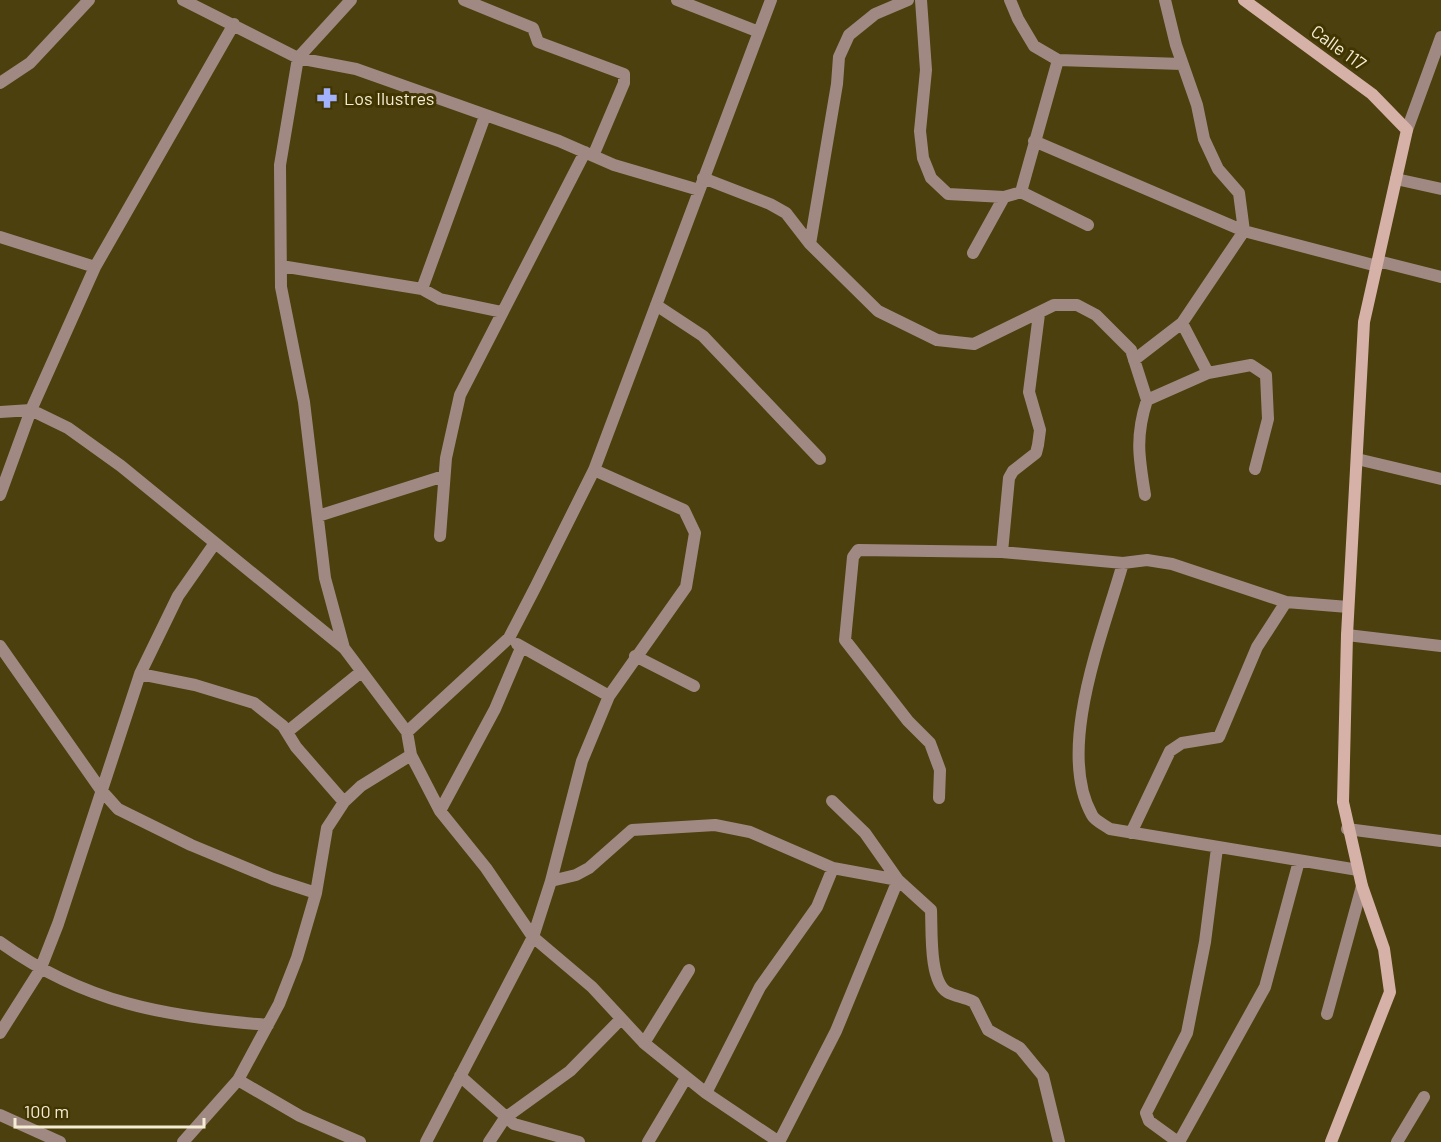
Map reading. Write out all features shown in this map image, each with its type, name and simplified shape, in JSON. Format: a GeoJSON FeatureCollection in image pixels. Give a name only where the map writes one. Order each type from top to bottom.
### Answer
{"type":"FeatureCollection","features":[{"type":"Feature","properties":{"kind":"street"},"geometry":{"type":"LineString","coordinates":[[0,83],[30,63],[89,0]]}},
{"type":"Feature","properties":{"kind":"street"},"geometry":{"type":"LineString","coordinates":[[183,0],[298,57],[356,69],[589,154],[770,204],[786,213],[810,244],[878,312],[937,340],[974,344],[1039,314],[1054,304],[1077,305],[1096,315],[1131,350],[1148,400],[1140,423],[1137,449],[1145,495]]}},
{"type":"Feature","properties":{"kind":"street"},"geometry":{"type":"LineString","coordinates":[[344,648],[326,578],[304,402],[281,287],[280,165],[298,57],[351,0]]}},
{"type":"Feature","properties":{"kind":"street"},"geometry":{"type":"LineString","coordinates":[[440,536],[446,458],[460,395],[502,312],[589,154],[624,83],[624,74],[538,42],[533,28],[464,0]]}},
{"type":"Feature","properties":{"kind":"street"},"geometry":{"type":"LineString","coordinates":[[678,0],[759,32]]}},
{"type":"Feature","properties":{"kind":"street"},"geometry":{"type":"LineString","coordinates":[[406,732],[509,638],[594,470],[771,0]]}},
{"type":"Feature","properties":{"kind":"street"},"geometry":{"type":"LineString","coordinates":[[810,244],[834,106],[839,57],[849,35],[875,14],[909,0]]}},
{"type":"Feature","properties":{"kind":"street"},"geometry":{"type":"LineString","coordinates":[[921,0],[926,70],[920,131],[923,158],[932,178],[948,194],[1004,197],[1020,192],[1088,225]]}},
{"type":"Feature","properties":{"kind":"street"},"geometry":{"type":"LineString","coordinates":[[1010,0],[1034,46],[1058,60],[1182,64]]}},
{"type":"Feature","properties":{"kind":"street"},"geometry":{"type":"LineString","coordinates":[[1134,360],[1182,323],[1244,231],[1239,193],[1218,169],[1204,139],[1197,105],[1182,64],[1166,0]]}},
{"type":"Feature","properties":{"kind":"street","name":"Calle 117"},"geometry":{"type":"LineString","coordinates":[[1244,0],[1372,94],[1407,130]]}},
{"type":"Feature","properties":{"kind":"street"},"geometry":{"type":"LineString","coordinates":[[0,495],[31,410],[95,267],[234,24]]}},
{"type":"Feature","properties":{"kind":"street"},"geometry":{"type":"LineString","coordinates":[[1333,1141],[1390,992],[1384,949],[1362,886],[1347,829],[1343,802],[1348,607],[1364,322],[1407,130],[1441,37]]}},
{"type":"Feature","properties":{"kind":"street"},"geometry":{"type":"LineString","coordinates":[[1020,192],[1058,60]]}},
{"type":"Feature","properties":{"kind":"street"},"geometry":{"type":"LineString","coordinates":[[422,288],[485,116]]}},
{"type":"Feature","properties":{"kind":"street"},"geometry":{"type":"LineString","coordinates":[[1034,141],[1244,231],[1377,264],[1441,277]]}},
{"type":"Feature","properties":{"kind":"street"},"geometry":{"type":"LineString","coordinates":[[1396,179],[1441,189]]}},
{"type":"Feature","properties":{"kind":"street"},"geometry":{"type":"LineString","coordinates":[[973,253],[1004,197]]}},
{"type":"Feature","properties":{"kind":"street"},"geometry":{"type":"LineString","coordinates":[[0,237],[95,267]]}},
{"type":"Feature","properties":{"kind":"street"},"geometry":{"type":"LineString","coordinates":[[280,266],[422,288],[440,299],[502,312]]}},
{"type":"Feature","properties":{"kind":"street"},"geometry":{"type":"LineString","coordinates":[[656,305],[703,336],[820,459]]}},
{"type":"Feature","properties":{"kind":"street"},"geometry":{"type":"LineString","coordinates":[[1002,552],[1009,478],[1012,471],[1036,453],[1038,445],[1040,430],[1029,392],[1039,314]]}},
{"type":"Feature","properties":{"kind":"street"},"geometry":{"type":"LineString","coordinates":[[1182,323],[1208,373]]}},
{"type":"Feature","properties":{"kind":"street"},"geometry":{"type":"LineString","coordinates":[[1148,400],[1208,373],[1251,365],[1266,375],[1268,419],[1255,470]]}},
{"type":"Feature","properties":{"kind":"street"},"geometry":{"type":"LineString","coordinates":[[0,412],[31,410],[68,428],[121,466],[344,648],[406,732],[411,756],[440,811],[486,868],[533,937],[592,987],[620,1020],[644,1043],[706,1094],[779,1142],[836,1031],[898,880]]}},
{"type":"Feature","properties":{"kind":"street"},"geometry":{"type":"LineString","coordinates":[[1357,459],[1441,479]]}},
{"type":"Feature","properties":{"kind":"street"},"geometry":{"type":"LineString","coordinates":[[427,1142],[533,937],[551,881],[582,761],[609,696],[635,656],[682,597],[686,587],[695,533],[684,510],[594,470]]}},
{"type":"Feature","properties":{"kind":"street"},"geometry":{"type":"LineString","coordinates":[[318,516],[444,476]]}},
{"type":"Feature","properties":{"kind":"street"},"geometry":{"type":"LineString","coordinates":[[0,1033],[40,970],[58,924],[140,674],[178,596],[215,543]]}},
{"type":"Feature","properties":{"kind":"street"},"geometry":{"type":"LineString","coordinates":[[939,798],[940,770],[930,743],[900,712],[845,640],[853,556],[858,550],[1002,552],[1123,563],[1147,560],[1172,564],[1286,602],[1348,607]]}},
{"type":"Feature","properties":{"kind":"street"},"geometry":{"type":"LineString","coordinates":[[1123,563],[1079,719],[1079,774],[1093,816],[1110,829],[1358,870]]}},
{"type":"Feature","properties":{"kind":"street"},"geometry":{"type":"LineString","coordinates":[[1131,833],[1170,752],[1182,743],[1219,737],[1257,647],[1286,602]]}},
{"type":"Feature","properties":{"kind":"street"},"geometry":{"type":"LineString","coordinates":[[1347,635],[1441,646]]}},
{"type":"Feature","properties":{"kind":"street"},"geometry":{"type":"LineString","coordinates":[[509,638],[521,648],[609,696]]}},
{"type":"Feature","properties":{"kind":"street"},"geometry":{"type":"LineString","coordinates":[[0,646],[101,790],[118,809],[191,845],[316,893]]}},
{"type":"Feature","properties":{"kind":"street"},"geometry":{"type":"LineString","coordinates":[[440,811],[495,709],[521,648]]}},
{"type":"Feature","properties":{"kind":"street"},"geometry":{"type":"LineString","coordinates":[[635,656],[694,686]]}},
{"type":"Feature","properties":{"kind":"street"},"geometry":{"type":"LineString","coordinates":[[287,732],[361,672]]}},
{"type":"Feature","properties":{"kind":"street"},"geometry":{"type":"LineString","coordinates":[[140,674],[195,685],[254,703],[287,732],[344,802]]}},
{"type":"Feature","properties":{"kind":"street"},"geometry":{"type":"LineString","coordinates":[[183,1142],[238,1080],[279,1004],[297,958],[316,893],[327,828],[344,802],[361,786],[411,756]]}},
{"type":"Feature","properties":{"kind":"street"},"geometry":{"type":"LineString","coordinates":[[832,801],[865,833],[898,880],[931,910],[935,974],[939,985],[946,992],[974,1002],[988,1030],[1020,1048],[1043,1076],[1059,1142]]}},
{"type":"Feature","properties":{"kind":"street"},"geometry":{"type":"LineString","coordinates":[[551,881],[576,875],[589,868],[625,835],[640,828],[732,827],[750,832],[833,868],[898,880]]}},
{"type":"Feature","properties":{"kind":"street"},"geometry":{"type":"LineString","coordinates":[[1347,829],[1441,841]]}},
{"type":"Feature","properties":{"kind":"street"},"geometry":{"type":"LineString","coordinates":[[1217,848],[1205,942],[1187,1033],[1146,1113],[1149,1121],[1178,1142],[1265,987],[1299,861]]}},
{"type":"Feature","properties":{"kind":"street"},"geometry":{"type":"LineString","coordinates":[[706,1094],[760,987],[817,907],[833,868]]}},
{"type":"Feature","properties":{"kind":"street"},"geometry":{"type":"LineString","coordinates":[[1327,1014],[1362,886]]}},
{"type":"Feature","properties":{"kind":"street"},"geometry":{"type":"LineString","coordinates":[[0,942],[40,970],[64,982],[139,1009],[216,1021],[268,1025]]}},
{"type":"Feature","properties":{"kind":"street"},"geometry":{"type":"LineString","coordinates":[[644,1043],[689,970]]}},
{"type":"Feature","properties":{"kind":"street"},"geometry":{"type":"LineString","coordinates":[[489,1142],[505,1118],[570,1071],[620,1020]]}},
{"type":"Feature","properties":{"kind":"street"},"geometry":{"type":"LineString","coordinates":[[460,1076],[514,1124],[579,1142]]}},
{"type":"Feature","properties":{"kind":"street"},"geometry":{"type":"LineString","coordinates":[[648,1142],[686,1078]]}},
{"type":"Feature","properties":{"kind":"street"},"geometry":{"type":"LineString","coordinates":[[238,1080],[300,1116],[360,1142]]}},
{"type":"Feature","properties":{"kind":"street"},"geometry":{"type":"LineString","coordinates":[[1397,1142],[1424,1097]]}},
{"type":"Feature","properties":{"kind":"street"},"geometry":{"type":"LineString","coordinates":[[0,1115],[60,1142]]}},
{"type":"Feature","properties":{"kind":"place","name":"Los Ilustres"},"geometry":{"type":"Point","coordinates":[327,98]}}]}
